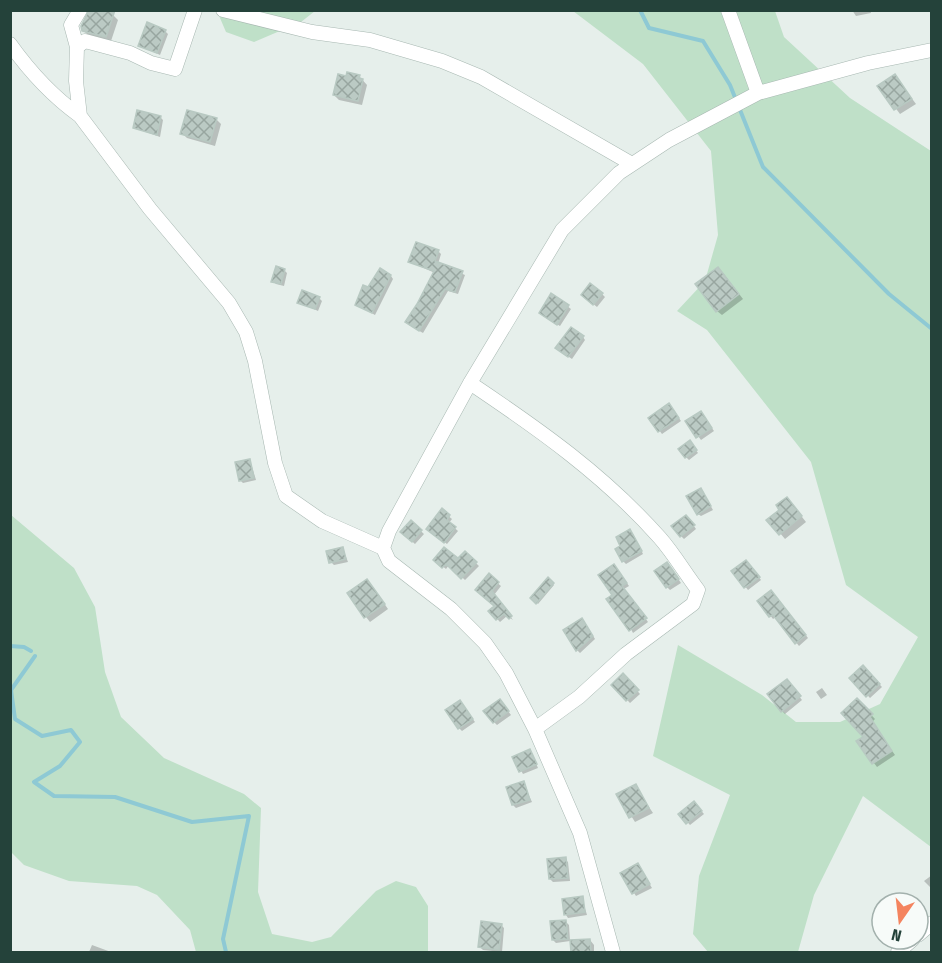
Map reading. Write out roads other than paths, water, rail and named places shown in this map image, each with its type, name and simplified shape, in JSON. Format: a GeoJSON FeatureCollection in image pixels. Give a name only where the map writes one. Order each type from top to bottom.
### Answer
{"type":"FeatureCollection","features":[{"type":"Feature","properties":{"kind":"street"},"geometry":{"type":"LineString","coordinates":[[80,10],[71,25],[77,47],[76,81],[80,116]]}},
{"type":"Feature","properties":{"kind":"street"},"geometry":{"type":"LineString","coordinates":[[77,47],[85,41],[130,53],[151,63],[175,69],[195,10]]}},
{"type":"Feature","properties":{"kind":"street"},"geometry":{"type":"LineString","coordinates":[[223,10],[312,32],[370,40],[442,61],[481,77],[632,164]]}},
{"type":"Feature","properties":{"kind":"street"},"geometry":{"type":"LineString","coordinates":[[728,10],[758,93]]}},
{"type":"Feature","properties":{"kind":"street"},"geometry":{"type":"LineString","coordinates":[[10,44],[39,81],[59,101],[80,116],[150,209],[229,303],[246,332],[255,361],[275,463],[286,496],[322,521],[383,548],[389,561],[451,609],[485,643],[506,673],[535,729],[580,833],[613,952]]}},
{"type":"Feature","properties":{"kind":"street"},"geometry":{"type":"LineString","coordinates":[[383,548],[389,531],[470,383],[562,231],[619,173],[669,140],[758,93],[868,63],[932,50]]}},
{"type":"Feature","properties":{"kind":"street"},"geometry":{"type":"LineString","coordinates":[[470,383],[549,436],[614,492],[661,539],[698,590],[693,604],[626,654],[579,697],[535,729]]}},
{"type":"Feature","properties":{"kind":"waterway"},"geometry":{"type":"LineString","coordinates":[[640,10],[649,28],[703,41],[730,85],[763,167],[889,294],[932,329]]}},
{"type":"Feature","properties":{"kind":"waterway"},"geometry":{"type":"LineString","coordinates":[[10,646],[24,647],[31,651]]}},
{"type":"Feature","properties":{"kind":"waterway"},"geometry":{"type":"LineString","coordinates":[[35,656],[11,690],[15,719],[42,736],[71,730],[80,742],[60,766],[34,782],[54,796],[115,797],[192,822],[249,816],[223,939],[226,952]]}}]}
